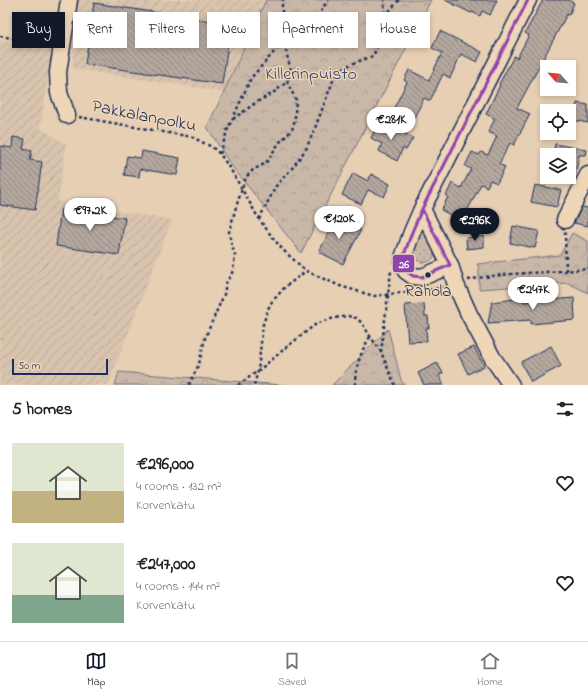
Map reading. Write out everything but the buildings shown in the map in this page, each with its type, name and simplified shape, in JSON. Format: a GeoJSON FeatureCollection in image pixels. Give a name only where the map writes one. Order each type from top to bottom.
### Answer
{"type":"FeatureCollection","features":[{"type":"Feature","properties":{"kind":"street"},"geometry":{"type":"LineString","coordinates":[[65,27],[69,0]]}},
{"type":"Feature","properties":{"kind":"street"},"geometry":{"type":"LineString","coordinates":[[450,264],[422,277],[413,276],[406,271],[403,262],[412,232],[422,209],[528,0]]}},
{"type":"Feature","properties":{"kind":"street"},"geometry":{"type":"LineString","coordinates":[[62,48],[58,72],[59,93],[67,115]]}},
{"type":"Feature","properties":{"kind":"street"},"geometry":{"type":"LineString","coordinates":[[565,220],[588,174]]}},
{"type":"Feature","properties":{"kind":"street"},"geometry":{"type":"LineString","coordinates":[[422,209],[450,264],[456,285],[479,334],[492,357],[511,385]]}},
{"type":"Feature","properties":{"kind":"path"},"geometry":{"type":"LineString","coordinates":[[282,12],[283,0]]}},
{"type":"Feature","properties":{"kind":"path"},"geometry":{"type":"LineString","coordinates":[[321,12],[328,0]]}},
{"type":"Feature","properties":{"kind":"path"},"geometry":{"type":"LineString","coordinates":[[384,0],[385,12]]}},
{"type":"Feature","properties":{"kind":"path"},"geometry":{"type":"LineString","coordinates":[[389,12],[400,0]]}},
{"type":"Feature","properties":{"kind":"path"},"geometry":{"type":"LineString","coordinates":[[0,36],[12,38]]}},
{"type":"Feature","properties":{"kind":"path"},"geometry":{"type":"LineString","coordinates":[[220,154],[227,131],[251,78],[278,48]]}},
{"type":"Feature","properties":{"kind":"path"},"geometry":{"type":"LineString","coordinates":[[233,119],[287,82],[291,71],[286,51],[287,48]]}},
{"type":"Feature","properties":{"kind":"path"},"geometry":{"type":"LineString","coordinates":[[259,219],[276,186],[293,167],[306,149],[316,128],[336,73],[350,64],[373,56],[377,48]]}},
{"type":"Feature","properties":{"kind":"path"},"geometry":{"type":"LineString","coordinates":[[189,385],[199,364],[206,338],[225,292],[225,285],[232,271],[235,255],[231,243],[230,232],[236,207],[246,177],[253,170],[266,163],[279,143],[292,130],[296,120],[296,100],[287,82]]}},
{"type":"Feature","properties":{"kind":"path","name":"Pakkalanpolku"},"geometry":{"type":"LineString","coordinates":[[67,115],[192,137],[212,147],[220,154],[231,170],[259,219],[278,244],[306,270],[340,286],[357,292],[374,296],[388,294],[381,352]]}},
{"type":"Feature","properties":{"kind":"path"},"geometry":{"type":"LineString","coordinates":[[565,220],[566,271]]}},
{"type":"Feature","properties":{"kind":"path"},"geometry":{"type":"LineString","coordinates":[[456,285],[468,280],[500,276],[588,269]]}},
{"type":"Feature","properties":{"kind":"path"},"geometry":{"type":"LineString","coordinates":[[254,385],[258,372],[263,324],[270,304],[285,287],[306,270]]}},
{"type":"Feature","properties":{"kind":"path"},"geometry":{"type":"LineString","coordinates":[[239,385],[258,372],[316,324],[334,318],[348,316],[356,318],[362,323],[381,352],[395,385]]}},
{"type":"Feature","properties":{"kind":"path"},"geometry":{"type":"LineString","coordinates":[[355,385],[355,375],[360,356],[370,336]]}},
{"type":"Feature","properties":{"kind":"shaded area"},"geometry":{"type":"Polygon","coordinates":[[[75,0],[266,0],[260,13],[207,12],[207,48],[244,48],[224,92],[74,69],[70,36],[73,14],[73,48],[127,48],[127,12],[73,12],[75,0]]]}},
{"type":"Feature","properties":{"kind":"shaded area"},"geometry":{"type":"Polygon","coordinates":[[[0,41],[12,43],[12,48],[53,49],[40,128],[66,144],[58,202],[172,220],[108,385],[0,385],[0,41]]]}},
{"type":"Feature","properties":{"kind":"green space","name":"Killerinpuisto"},"geometry":{"type":"Polygon","coordinates":[[[266,0],[431,0],[425,12],[366,12],[366,48],[406,48],[301,253],[231,165],[207,127],[244,48],[260,48],[260,13],[266,0]]]}},
{"type":"Feature","properties":{"kind":"green space"},"geometry":{"type":"Polygon","coordinates":[[[420,232],[424,232],[434,252],[434,257],[427,262],[415,259],[413,255],[413,250],[420,232]]]}},
{"type":"Feature","properties":{"kind":"green space"},"geometry":{"type":"Polygon","coordinates":[[[572,233],[588,241],[588,293],[568,283],[479,289],[479,267],[477,264],[560,255],[572,233]]]}},
{"type":"Feature","properties":{"kind":"green space"},"geometry":{"type":"Polygon","coordinates":[[[388,329],[401,380],[404,385],[332,385],[388,329]]]}},
{"type":"Feature","properties":{"kind":"green space"},"geometry":{"type":"Polygon","coordinates":[[[119,372],[282,385],[115,385],[119,372]]]}},
{"type":"Feature","properties":{"kind":"transit line","name":"26"},"geometry":{"type":"LineString","coordinates":[[422,209],[528,0]]}},
{"type":"Feature","properties":{"kind":"transit line","name":"26"},"geometry":{"type":"LineString","coordinates":[[422,209],[450,265],[422,277],[413,276],[406,271],[403,262],[412,232],[422,209]]}},
{"type":"Feature","properties":{"kind":"place","name":"Rahola"},"geometry":{"type":"Point","coordinates":[428,275]}}]}
